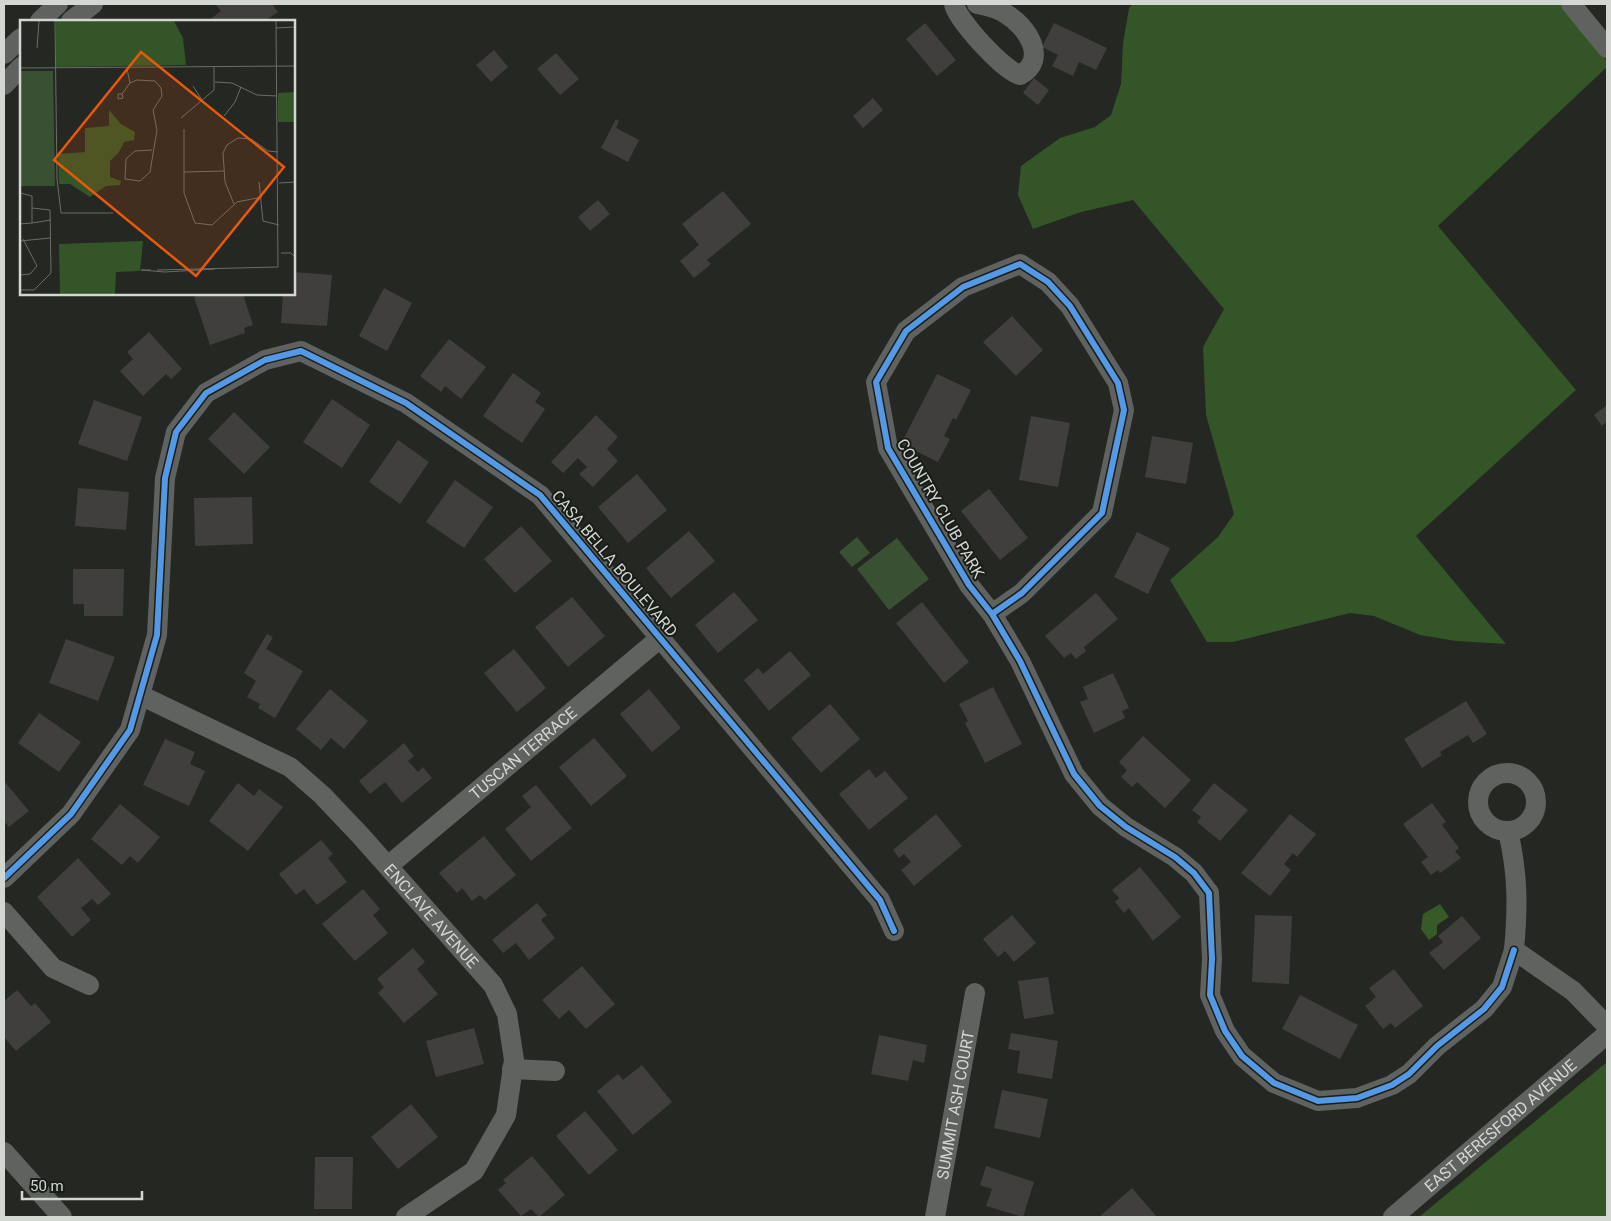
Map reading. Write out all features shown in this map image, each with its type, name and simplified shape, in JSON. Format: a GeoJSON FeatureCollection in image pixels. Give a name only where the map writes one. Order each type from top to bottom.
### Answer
{"type":"FeatureCollection","features":[{"type":"Feature","properties":{"kind":"street"},"geometry":{"type":"LineString","coordinates":[[41,20],[58,4]]}},
{"type":"Feature","properties":{"kind":"street"},"geometry":{"type":"LineString","coordinates":[[72,20],[93,4]]}},
{"type":"Feature","properties":{"kind":"street"},"geometry":{"type":"LineString","coordinates":[[954,4],[960,17],[997,60],[1013,74],[1020,75],[1026,72],[1035,57],[1035,48],[1027,33],[1008,14],[977,4]]}},
{"type":"Feature","properties":{"kind":"street"},"geometry":{"type":"LineString","coordinates":[[1571,4],[1607,48]]}},
{"type":"Feature","properties":{"kind":"street"},"geometry":{"type":"LineString","coordinates":[[4,54],[20,39]]}},
{"type":"Feature","properties":{"kind":"street"},"geometry":{"type":"LineString","coordinates":[[4,85],[20,68]]}},
{"type":"Feature","properties":{"kind":"street","name":"COUNTRY CLUB PARK"},"geometry":{"type":"LineString","coordinates":[[992,614],[1022,593],[1102,512],[1124,410],[1118,383],[1103,356],[1070,306],[1048,282],[1020,264],[963,287],[906,332],[876,382],[888,448],[968,586],[992,614],[1020,662],[1074,774],[1100,806],[1126,827],[1175,857],[1194,873],[1209,894],[1212,959],[1210,995],[1225,1032],[1242,1056],[1274,1083],[1318,1101],[1357,1098],[1392,1084],[1409,1074],[1437,1046],[1484,1009],[1502,986],[1514,950],[1518,906],[1515,860],[1508,831]]}},
{"type":"Feature","properties":{"kind":"street","name":"CASA BELLA BOULEVARD"},"geometry":{"type":"LineString","coordinates":[[4,878],[71,814],[130,730],[157,635],[166,478],[176,432],[206,393],[265,360],[301,351],[406,403],[540,495],[880,900],[894,931]]}},
{"type":"Feature","properties":{"kind":"street","name":"TUSCAN TERRACE"},"geometry":{"type":"LineString","coordinates":[[388,866],[660,639]]}},
{"type":"Feature","properties":{"kind":"street","name":"ENCLAVE AVENUE"},"geometry":{"type":"LineString","coordinates":[[140,695],[290,767],[322,795],[388,866],[493,985],[507,1014],[514,1060],[506,1114],[474,1171],[406,1217]]}},
{"type":"Feature","properties":{"kind":"street"},"geometry":{"type":"LineString","coordinates":[[4,912],[53,968],[89,985]]}},
{"type":"Feature","properties":{"kind":"street"},"geometry":{"type":"LineString","coordinates":[[1514,950],[1572,991],[1607,1026]]}},
{"type":"Feature","properties":{"kind":"street","name":"SUMMIT ASH COURT"},"geometry":{"type":"LineString","coordinates":[[935,1217],[975,993]]}},
{"type":"Feature","properties":{"kind":"street","name":"EAST BERESFORD AVENUE"},"geometry":{"type":"LineString","coordinates":[[1393,1217],[1607,1034]]}},
{"type":"Feature","properties":{"kind":"street"},"geometry":{"type":"LineString","coordinates":[[512,1069],[555,1071]]}},
{"type":"Feature","properties":{"kind":"street"},"geometry":{"type":"LineString","coordinates":[[4,1152],[62,1217]]}},
{"type":"Feature","properties":{"kind":"shaded area"},"geometry":{"type":"Polygon","coordinates":[[[1133,4],[1560,4],[1607,61],[1607,67],[1438,226],[1576,390],[1416,536],[1506,644],[1456,641],[1420,635],[1374,616],[1350,613],[1233,642],[1207,642],[1170,580],[1218,537],[1234,514],[1206,415],[1203,347],[1224,309],[1133,200],[1081,212],[1033,229],[1018,195],[1021,166],[1060,138],[1095,127],[1111,115],[1121,84],[1123,43],[1129,8],[1133,4]]]}},
{"type":"Feature","properties":{"kind":"shaded area"},"geometry":{"type":"Polygon","coordinates":[[[857,537],[870,553],[852,567],[839,552],[857,537]]]}},
{"type":"Feature","properties":{"kind":"shaded area"},"geometry":{"type":"Polygon","coordinates":[[[897,538],[929,579],[889,610],[857,569],[897,538]]]}},
{"type":"Feature","properties":{"kind":"shaded area"},"geometry":{"type":"Polygon","coordinates":[[[1440,904],[1449,917],[1437,925],[1437,934],[1429,940],[1421,929],[1423,914],[1440,904]]]}},
{"type":"Feature","properties":{"kind":"shaded area"},"geometry":{"type":"Polygon","coordinates":[[[1607,1062],[1607,1217],[1419,1217],[1607,1062]]]}},
{"type":"Feature","properties":{"kind":"building"},"geometry":{"type":"Polygon","coordinates":[[[215,4],[272,4],[278,12],[266,20],[209,20],[221,11],[215,4]]]}},
{"type":"Feature","properties":{"kind":"building"},"geometry":{"type":"Polygon","coordinates":[[[925,23],[956,60],[937,76],[906,39],[925,23]]]}},
{"type":"Feature","properties":{"kind":"building"},"geometry":{"type":"Polygon","coordinates":[[[1054,23],[1107,48],[1096,70],[1079,62],[1073,76],[1052,66],[1058,55],[1042,47],[1054,23]]]}},
{"type":"Feature","properties":{"kind":"building"},"geometry":{"type":"Polygon","coordinates":[[[494,50],[508,67],[491,82],[476,65],[494,50]]]}},
{"type":"Feature","properties":{"kind":"building"},"geometry":{"type":"Polygon","coordinates":[[[556,53],[579,79],[560,95],[537,69],[556,53]]]}},
{"type":"Feature","properties":{"kind":"building"},"geometry":{"type":"Polygon","coordinates":[[[1034,78],[1049,90],[1038,105],[1023,93],[1034,78]]]}},
{"type":"Feature","properties":{"kind":"building"},"geometry":{"type":"Polygon","coordinates":[[[873,98],[883,110],[863,128],[853,116],[873,98]]]}},
{"type":"Feature","properties":{"kind":"building"},"geometry":{"type":"Polygon","coordinates":[[[616,119],[619,121],[616,128],[639,140],[628,162],[601,148],[616,119]]]}},
{"type":"Feature","properties":{"kind":"building"},"geometry":{"type":"Polygon","coordinates":[[[723,191],[751,224],[707,260],[711,264],[694,278],[680,261],[699,245],[682,224],[723,191]]]}},
{"type":"Feature","properties":{"kind":"building"},"geometry":{"type":"Polygon","coordinates":[[[598,200],[610,214],[590,231],[578,217],[598,200]]]}},
{"type":"Feature","properties":{"kind":"building"},"geometry":{"type":"Polygon","coordinates":[[[295,272],[332,275],[327,326],[281,323],[283,295],[295,295],[295,272]]]}},
{"type":"Feature","properties":{"kind":"building"},"geometry":{"type":"Polygon","coordinates":[[[384,288],[412,303],[387,351],[359,336],[384,288]]]}},
{"type":"Feature","properties":{"kind":"building"},"geometry":{"type":"Polygon","coordinates":[[[200,295],[243,295],[253,325],[244,328],[245,333],[210,345],[194,297],[200,295]]]}},
{"type":"Feature","properties":{"kind":"building"},"geometry":{"type":"Polygon","coordinates":[[[1012,316],[1043,350],[1016,376],[983,342],[1012,316]]]}},
{"type":"Feature","properties":{"kind":"building"},"geometry":{"type":"Polygon","coordinates":[[[149,332],[182,369],[171,379],[166,374],[143,396],[120,371],[133,359],[127,352],[149,332]]]}},
{"type":"Feature","properties":{"kind":"building"},"geometry":{"type":"Polygon","coordinates":[[[449,339],[486,367],[461,399],[445,386],[441,392],[420,376],[449,339]]]}},
{"type":"Feature","properties":{"kind":"building"},"geometry":{"type":"Polygon","coordinates":[[[513,373],[541,393],[535,402],[545,409],[522,443],[483,416],[513,373]]]}},
{"type":"Feature","properties":{"kind":"building"},"geometry":{"type":"Polygon","coordinates":[[[937,374],[971,390],[956,420],[953,418],[944,436],[950,439],[938,462],[901,444],[937,374]]]}},
{"type":"Feature","properties":{"kind":"building"},"geometry":{"type":"Polygon","coordinates":[[[332,399],[370,425],[342,468],[303,442],[332,399]]]}},
{"type":"Feature","properties":{"kind":"building"},"geometry":{"type":"Polygon","coordinates":[[[94,400],[142,417],[127,461],[78,444],[94,400]]]}},
{"type":"Feature","properties":{"kind":"building"},"geometry":{"type":"Polygon","coordinates":[[[1607,405],[1607,421],[1602,426],[1594,415],[1607,405]]]}},
{"type":"Feature","properties":{"kind":"building"},"geometry":{"type":"Polygon","coordinates":[[[234,412],[270,447],[244,474],[208,439],[234,412]]]}},
{"type":"Feature","properties":{"kind":"building"},"geometry":{"type":"Polygon","coordinates":[[[596,415],[618,437],[607,449],[618,461],[593,487],[579,474],[587,467],[578,458],[563,473],[551,462],[596,415]]]}},
{"type":"Feature","properties":{"kind":"building"},"geometry":{"type":"Polygon","coordinates":[[[1031,416],[1070,423],[1058,487],[1019,480],[1031,416]]]}},
{"type":"Feature","properties":{"kind":"building"},"geometry":{"type":"Polygon","coordinates":[[[1152,436],[1193,443],[1186,484],[1145,477],[1152,436]]]}},
{"type":"Feature","properties":{"kind":"building"},"geometry":{"type":"Polygon","coordinates":[[[398,440],[429,462],[400,504],[369,482],[398,440]]]}},
{"type":"Feature","properties":{"kind":"building"},"geometry":{"type":"Polygon","coordinates":[[[637,474],[667,510],[628,543],[598,507],[637,474]]]}},
{"type":"Feature","properties":{"kind":"building"},"geometry":{"type":"Polygon","coordinates":[[[455,480],[493,507],[464,548],[426,522],[455,480]]]}},
{"type":"Feature","properties":{"kind":"building"},"geometry":{"type":"Polygon","coordinates":[[[78,488],[129,492],[126,530],[75,526],[78,488]]]}},
{"type":"Feature","properties":{"kind":"building"},"geometry":{"type":"Polygon","coordinates":[[[989,489],[1028,538],[1000,560],[961,511],[989,489]]]}},
{"type":"Feature","properties":{"kind":"building"},"geometry":{"type":"Polygon","coordinates":[[[252,497],[253,544],[195,546],[194,498],[252,497]]]}},
{"type":"Feature","properties":{"kind":"building"},"geometry":{"type":"Polygon","coordinates":[[[521,526],[552,561],[515,593],[484,559],[521,526]]]}},
{"type":"Feature","properties":{"kind":"building"},"geometry":{"type":"Polygon","coordinates":[[[689,531],[715,561],[671,598],[646,568],[689,531]]]}},
{"type":"Feature","properties":{"kind":"building"},"geometry":{"type":"Polygon","coordinates":[[[1137,532],[1170,548],[1148,594],[1114,577],[1137,532]]]}},
{"type":"Feature","properties":{"kind":"building"},"geometry":{"type":"Polygon","coordinates":[[[73,569],[124,569],[123,616],[84,616],[84,604],[73,604],[73,569]]]}},
{"type":"Feature","properties":{"kind":"building"},"geometry":{"type":"Polygon","coordinates":[[[734,592],[758,620],[718,653],[695,625],[734,592]]]}},
{"type":"Feature","properties":{"kind":"building"},"geometry":{"type":"Polygon","coordinates":[[[1096,593],[1118,619],[1084,647],[1086,651],[1076,659],[1071,653],[1064,658],[1045,636],[1096,593]]]}},
{"type":"Feature","properties":{"kind":"building"},"geometry":{"type":"Polygon","coordinates":[[[572,597],[605,636],[568,667],[535,627],[572,597]]]}},
{"type":"Feature","properties":{"kind":"building"},"geometry":{"type":"Polygon","coordinates":[[[922,602],[969,662],[944,683],[896,623],[922,602]]]}},
{"type":"Feature","properties":{"kind":"building"},"geometry":{"type":"Polygon","coordinates":[[[267,634],[273,637],[266,649],[303,671],[275,718],[258,708],[260,704],[247,697],[256,681],[244,673],[267,634]]]}},
{"type":"Feature","properties":{"kind":"building"},"geometry":{"type":"Polygon","coordinates":[[[66,639],[115,657],[98,701],[49,683],[66,639]]]}},
{"type":"Feature","properties":{"kind":"building"},"geometry":{"type":"Polygon","coordinates":[[[514,649],[546,688],[517,712],[484,673],[514,649]]]}},
{"type":"Feature","properties":{"kind":"building"},"geometry":{"type":"Polygon","coordinates":[[[790,651],[811,675],[769,711],[744,680],[758,668],[763,674],[790,651]]]}},
{"type":"Feature","properties":{"kind":"building"},"geometry":{"type":"Polygon","coordinates":[[[1113,673],[1129,708],[1122,711],[1125,718],[1094,733],[1080,702],[1088,699],[1083,687],[1113,673]]]}},
{"type":"Feature","properties":{"kind":"building"},"geometry":{"type":"Polygon","coordinates":[[[993,687],[1022,744],[985,763],[965,723],[968,721],[959,704],[993,687]]]}},
{"type":"Feature","properties":{"kind":"building"},"geometry":{"type":"Polygon","coordinates":[[[330,689],[368,721],[344,749],[331,738],[321,750],[296,729],[330,689]]]}},
{"type":"Feature","properties":{"kind":"building"},"geometry":{"type":"Polygon","coordinates":[[[649,689],[681,728],[652,752],[620,714],[649,689]]]}},
{"type":"Feature","properties":{"kind":"building"},"geometry":{"type":"Polygon","coordinates":[[[1466,701],[1487,734],[1473,743],[1468,735],[1440,752],[1442,755],[1422,768],[1404,739],[1466,701]]]}},
{"type":"Feature","properties":{"kind":"building"},"geometry":{"type":"Polygon","coordinates":[[[830,704],[860,739],[821,773],[791,738],[830,704]]]}},
{"type":"Feature","properties":{"kind":"building"},"geometry":{"type":"Polygon","coordinates":[[[39,713],[81,742],[59,772],[18,743],[39,713]]]}},
{"type":"Feature","properties":{"kind":"building"},"geometry":{"type":"Polygon","coordinates":[[[1143,736],[1191,780],[1165,808],[1137,782],[1132,787],[1121,777],[1127,770],[1119,762],[1143,736]]]}},
{"type":"Feature","properties":{"kind":"building"},"geometry":{"type":"Polygon","coordinates":[[[594,738],[627,776],[591,806],[559,767],[594,738]]]}},
{"type":"Feature","properties":{"kind":"building"},"geometry":{"type":"Polygon","coordinates":[[[165,739],[195,752],[190,764],[205,771],[189,806],[143,785],[165,739]]]}},
{"type":"Feature","properties":{"kind":"building"},"geometry":{"type":"Polygon","coordinates":[[[404,743],[414,756],[408,761],[418,772],[423,767],[432,778],[402,803],[385,782],[370,794],[359,781],[404,743]]]}},
{"type":"Feature","properties":{"kind":"building"},"geometry":{"type":"Polygon","coordinates":[[[869,769],[876,778],[885,771],[908,798],[869,830],[839,794],[869,769]]]}},
{"type":"Feature","properties":{"kind":"building"},"geometry":{"type":"Polygon","coordinates":[[[4,781],[29,811],[9,827],[6,823],[4,825],[4,781]]]}},
{"type":"Feature","properties":{"kind":"building"},"geometry":{"type":"Polygon","coordinates":[[[238,783],[254,796],[259,789],[283,807],[248,851],[209,821],[238,783]]]}},
{"type":"Feature","properties":{"kind":"building"},"geometry":{"type":"Polygon","coordinates":[[[1214,783],[1248,810],[1220,841],[1197,822],[1201,817],[1192,810],[1214,783]]]}},
{"type":"Feature","properties":{"kind":"building"},"geometry":{"type":"Polygon","coordinates":[[[536,785],[572,828],[531,861],[505,829],[531,807],[522,796],[536,785]]]}},
{"type":"Feature","properties":{"kind":"building"},"geometry":{"type":"Polygon","coordinates":[[[1432,803],[1446,822],[1442,825],[1459,848],[1455,851],[1461,858],[1440,873],[1438,870],[1431,875],[1421,862],[1428,857],[1403,824],[1432,803]]]}},
{"type":"Feature","properties":{"kind":"building"},"geometry":{"type":"Polygon","coordinates":[[[120,804],[160,837],[138,863],[130,856],[122,865],[91,839],[120,804]]]}},
{"type":"Feature","properties":{"kind":"building"},"geometry":{"type":"Polygon","coordinates":[[[936,814],[962,846],[914,886],[901,870],[911,862],[904,854],[899,858],[893,850],[936,814]]]}},
{"type":"Feature","properties":{"kind":"building"},"geometry":{"type":"Polygon","coordinates":[[[1290,814],[1316,834],[1297,857],[1293,853],[1284,864],[1291,870],[1270,896],[1241,873],[1290,814]]]}},
{"type":"Feature","properties":{"kind":"building"},"geometry":{"type":"Polygon","coordinates":[[[484,836],[516,875],[485,900],[480,895],[472,901],[462,888],[457,893],[439,873],[484,836]]]}},
{"type":"Feature","properties":{"kind":"building"},"geometry":{"type":"Polygon","coordinates":[[[321,840],[333,854],[328,858],[347,882],[317,905],[304,889],[296,895],[279,874],[321,840]]]}},
{"type":"Feature","properties":{"kind":"building"},"geometry":{"type":"Polygon","coordinates":[[[78,858],[111,894],[98,905],[92,899],[81,908],[91,920],[72,937],[37,897],[78,858]]]}},
{"type":"Feature","properties":{"kind":"building"},"geometry":{"type":"Polygon","coordinates":[[[1140,867],[1181,917],[1153,941],[1129,908],[1124,913],[1115,902],[1119,898],[1112,890],[1140,867]]]}},
{"type":"Feature","properties":{"kind":"building"},"geometry":{"type":"Polygon","coordinates":[[[363,889],[380,909],[373,915],[388,933],[355,961],[322,924],[363,889]]]}},
{"type":"Feature","properties":{"kind":"building"},"geometry":{"type":"Polygon","coordinates":[[[537,903],[547,915],[541,920],[555,938],[529,960],[516,943],[503,953],[492,940],[537,903]]]}},
{"type":"Feature","properties":{"kind":"building"},"geometry":{"type":"Polygon","coordinates":[[[1012,915],[1036,943],[1014,962],[1005,951],[998,957],[983,939],[1012,915]]]}},
{"type":"Feature","properties":{"kind":"building"},"geometry":{"type":"Polygon","coordinates":[[[1255,915],[1292,916],[1289,984],[1252,982],[1255,915]]]}},
{"type":"Feature","properties":{"kind":"building"},"geometry":{"type":"Polygon","coordinates":[[[1462,916],[1481,938],[1444,970],[1429,953],[1443,942],[1438,936],[1462,916]]]}},
{"type":"Feature","properties":{"kind":"building"},"geometry":{"type":"Polygon","coordinates":[[[413,948],[425,962],[417,969],[438,994],[404,1023],[378,993],[384,987],[377,979],[413,948]]]}},
{"type":"Feature","properties":{"kind":"building"},"geometry":{"type":"Polygon","coordinates":[[[582,966],[615,1004],[586,1029],[569,1010],[559,1019],[542,1000],[582,966]]]}},
{"type":"Feature","properties":{"kind":"building"},"geometry":{"type":"Polygon","coordinates":[[[1394,969],[1423,1006],[1395,1028],[1391,1023],[1383,1029],[1365,1006],[1376,997],[1369,988],[1394,969]]]}},
{"type":"Feature","properties":{"kind":"building"},"geometry":{"type":"Polygon","coordinates":[[[1048,977],[1054,1014],[1024,1019],[1018,981],[1048,977]]]}},
{"type":"Feature","properties":{"kind":"building"},"geometry":{"type":"Polygon","coordinates":[[[17,990],[31,1006],[35,1003],[51,1022],[16,1051],[4,1037],[4,1001],[17,990]]]}},
{"type":"Feature","properties":{"kind":"building"},"geometry":{"type":"Polygon","coordinates":[[[1300,995],[1358,1025],[1340,1059],[1282,1029],[1300,995]]]}},
{"type":"Feature","properties":{"kind":"building"},"geometry":{"type":"Polygon","coordinates":[[[474,1028],[484,1064],[436,1077],[426,1041],[474,1028]]]}},
{"type":"Feature","properties":{"kind":"building"},"geometry":{"type":"Polygon","coordinates":[[[1011,1033],[1058,1041],[1052,1079],[1017,1073],[1020,1051],[1008,1049],[1011,1033]]]}},
{"type":"Feature","properties":{"kind":"building"},"geometry":{"type":"Polygon","coordinates":[[[879,1035],[927,1045],[924,1063],[913,1060],[908,1081],[871,1074],[879,1035]]]}},
{"type":"Feature","properties":{"kind":"building"},"geometry":{"type":"Polygon","coordinates":[[[642,1065],[672,1102],[633,1135],[597,1091],[618,1074],[623,1080],[642,1065]]]}},
{"type":"Feature","properties":{"kind":"building"},"geometry":{"type":"Polygon","coordinates":[[[1002,1090],[1048,1099],[1040,1138],[994,1128],[1002,1090]]]}},
{"type":"Feature","properties":{"kind":"building"},"geometry":{"type":"Polygon","coordinates":[[[411,1104],[438,1137],[398,1169],[371,1137],[411,1104]]]}},
{"type":"Feature","properties":{"kind":"building"},"geometry":{"type":"Polygon","coordinates":[[[585,1111],[618,1150],[589,1175],[556,1136],[585,1111]]]}},
{"type":"Feature","properties":{"kind":"building"},"geometry":{"type":"Polygon","coordinates":[[[532,1156],[565,1195],[539,1217],[531,1209],[521,1216],[498,1190],[506,1183],[503,1180],[532,1156]]]}},
{"type":"Feature","properties":{"kind":"building"},"geometry":{"type":"Polygon","coordinates":[[[315,1157],[353,1157],[352,1209],[314,1209],[315,1157]]]}},
{"type":"Feature","properties":{"kind":"building"},"geometry":{"type":"Polygon","coordinates":[[[986,1166],[1034,1182],[1023,1217],[986,1206],[992,1189],[980,1185],[986,1166]]]}},
{"type":"Feature","properties":{"kind":"building"},"geometry":{"type":"Polygon","coordinates":[[[1132,1188],[1157,1217],[1099,1217],[1132,1188]]]}},
{"type":"Feature","properties":{"kind":"cycle path"},"geometry":{"type":"LineString","coordinates":[[992,614],[1022,593],[1102,513],[1124,410],[1118,383],[1070,306],[1048,282],[1020,264],[963,287],[906,331],[876,382],[888,448],[969,585],[992,614],[1020,661],[1074,774],[1100,806],[1126,827],[1175,857],[1194,873],[1209,893],[1212,959],[1210,995],[1225,1031],[1242,1056],[1274,1083],[1318,1101],[1357,1098],[1392,1085],[1409,1074],[1437,1046],[1484,1009],[1502,987],[1514,950]]}},
{"type":"Feature","properties":{"kind":"cycle path"},"geometry":{"type":"LineString","coordinates":[[4,878],[71,814],[130,730],[157,635],[165,478],[176,432],[206,393],[265,360],[301,351],[406,403],[540,495],[880,900],[894,931]]}}]}
